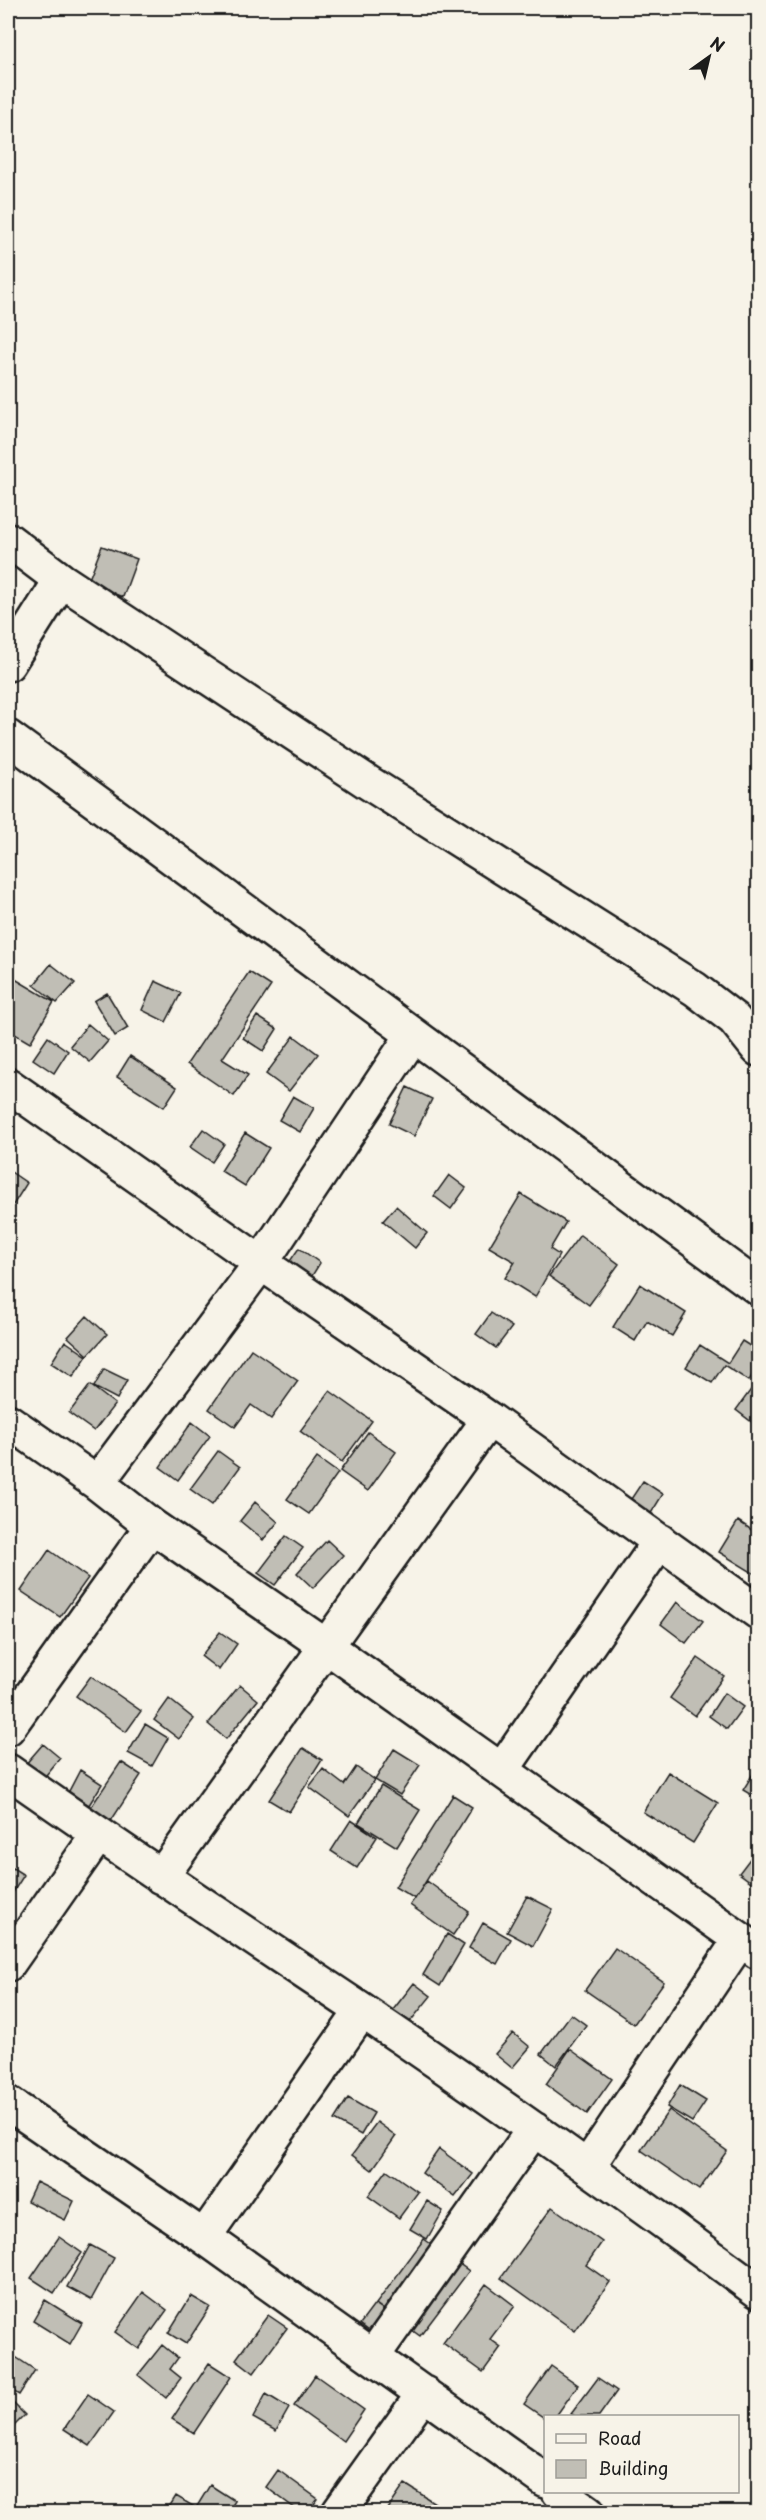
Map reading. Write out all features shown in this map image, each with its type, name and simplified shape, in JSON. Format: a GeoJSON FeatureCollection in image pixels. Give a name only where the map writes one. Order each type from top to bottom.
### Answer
{"type":"FeatureCollection","features":[{"type":"Feature","properties":{"kind":"street"},"geometry":{"type":"LineString","coordinates":[[8,540],[61,580],[369,783],[695,989],[734,1019],[759,1049]]}},
{"type":"Feature","properties":{"kind":"street"},"geometry":{"type":"LineString","coordinates":[[8,664],[61,580]]}},
{"type":"Feature","properties":{"kind":"street"},"geometry":{"type":"LineString","coordinates":[[8,737],[759,1288]]}},
{"type":"Feature","properties":{"kind":"street"},"geometry":{"type":"LineString","coordinates":[[98,1484],[261,1263],[413,1035]]}},
{"type":"Feature","properties":{"kind":"street"},"geometry":{"type":"LineString","coordinates":[[8,1085],[261,1263],[489,1419],[759,1612]]}},
{"type":"Feature","properties":{"kind":"street"},"geometry":{"type":"LineString","coordinates":[[161,1877],[489,1419]]}},
{"type":"Feature","properties":{"kind":"street"},"geometry":{"type":"LineString","coordinates":[[8,1421],[98,1484],[152,1526],[326,1646],[749,1946],[588,2166]]}},
{"type":"Feature","properties":{"kind":"street"},"geometry":{"type":"LineString","coordinates":[[8,1728],[152,1526]]}},
{"type":"Feature","properties":{"kind":"street"},"geometry":{"type":"LineString","coordinates":[[502,1770],[660,1541]]}},
{"type":"Feature","properties":{"kind":"street"},"geometry":{"type":"LineString","coordinates":[[8,1771],[98,1835],[362,2011],[588,2166],[759,2291]]}},
{"type":"Feature","properties":{"kind":"street"},"geometry":{"type":"LineString","coordinates":[[8,1964],[98,1835]]}},
{"type":"Feature","properties":{"kind":"street"},"geometry":{"type":"LineString","coordinates":[[204,2237],[362,2011]]}},
{"type":"Feature","properties":{"kind":"street"},"geometry":{"type":"LineString","coordinates":[[8,2103],[204,2237],[544,2480]]}},
{"type":"Feature","properties":{"kind":"street"},"geometry":{"type":"LineString","coordinates":[[373,2356],[534,2129]]}},
{"type":"Feature","properties":{"kind":"street"},"geometry":{"type":"LineString","coordinates":[[339,2512],[424,2393]]}},
{"type":"Feature","properties":{"kind":"street"},"geometry":{"type":"LineString","coordinates":[[561,2493],[588,2512]]}},
{"type":"Feature","properties":{"kind":"building"},"geometry":{"type":"Polygon","coordinates":[[[102,546],[137,559],[123,597],[87,584],[102,546]]]}},
{"type":"Feature","properties":{"kind":"building"},"geometry":{"type":"Polygon","coordinates":[[[51,964],[75,983],[57,1003],[34,985],[51,964]]]}},
{"type":"Feature","properties":{"kind":"building"},"geometry":{"type":"Polygon","coordinates":[[[249,972],[271,986],[222,1059],[248,1075],[234,1096],[187,1064],[249,972]]]}},
{"type":"Feature","properties":{"kind":"building"},"geometry":{"type":"Polygon","coordinates":[[[10,976],[54,1002],[30,1043],[8,1030],[8,980],[10,976]]]}},
{"type":"Feature","properties":{"kind":"building"},"geometry":{"type":"Polygon","coordinates":[[[155,981],[181,993],[166,1022],[142,1010],[155,981]]]}},
{"type":"Feature","properties":{"kind":"building"},"geometry":{"type":"Polygon","coordinates":[[[107,993],[128,1028],[115,1036],[94,1001],[107,993]]]}},
{"type":"Feature","properties":{"kind":"building"},"geometry":{"type":"Polygon","coordinates":[[[257,1016],[277,1029],[263,1051],[243,1038],[257,1016]]]}},
{"type":"Feature","properties":{"kind":"building"},"geometry":{"type":"Polygon","coordinates":[[[88,1024],[108,1041],[90,1062],[70,1046],[88,1024]]]}},
{"type":"Feature","properties":{"kind":"building"},"geometry":{"type":"Polygon","coordinates":[[[294,1036],[318,1054],[289,1091],[266,1074],[294,1036]]]}},
{"type":"Feature","properties":{"kind":"building"},"geometry":{"type":"Polygon","coordinates":[[[48,1037],[68,1051],[54,1073],[33,1059],[48,1037]]]}},
{"type":"Feature","properties":{"kind":"building"},"geometry":{"type":"Polygon","coordinates":[[[130,1056],[177,1087],[164,1107],[117,1077],[130,1056]]]}},
{"type":"Feature","properties":{"kind":"building"},"geometry":{"type":"Polygon","coordinates":[[[407,1087],[432,1099],[414,1136],[389,1124],[407,1087]]]}},
{"type":"Feature","properties":{"kind":"building"},"geometry":{"type":"Polygon","coordinates":[[[293,1096],[314,1108],[300,1132],[279,1120],[293,1096]]]}},
{"type":"Feature","properties":{"kind":"building"},"geometry":{"type":"Polygon","coordinates":[[[203,1129],[224,1144],[212,1162],[190,1147],[203,1129]]]}},
{"type":"Feature","properties":{"kind":"building"},"geometry":{"type":"Polygon","coordinates":[[[245,1133],[269,1148],[245,1186],[221,1171],[245,1133]]]}},
{"type":"Feature","properties":{"kind":"building"},"geometry":{"type":"Polygon","coordinates":[[[8,1170],[27,1183],[8,1213],[8,1170]]]}},
{"type":"Feature","properties":{"kind":"building"},"geometry":{"type":"Polygon","coordinates":[[[449,1175],[466,1188],[451,1209],[434,1196],[449,1175]]]}},
{"type":"Feature","properties":{"kind":"building"},"geometry":{"type":"Polygon","coordinates":[[[521,1194],[566,1222],[550,1249],[559,1255],[535,1297],[505,1278],[515,1262],[489,1247],[521,1194]]]}},
{"type":"Feature","properties":{"kind":"building"},"geometry":{"type":"Polygon","coordinates":[[[396,1206],[427,1233],[415,1248],[383,1221],[396,1206]]]}},
{"type":"Feature","properties":{"kind":"building"},"geometry":{"type":"Polygon","coordinates":[[[580,1235],[619,1264],[589,1305],[549,1276],[580,1235]]]}},
{"type":"Feature","properties":{"kind":"building"},"geometry":{"type":"Polygon","coordinates":[[[299,1248],[320,1263],[310,1279],[288,1264],[299,1248]]]}},
{"type":"Feature","properties":{"kind":"building"},"geometry":{"type":"Polygon","coordinates":[[[640,1284],[686,1313],[672,1336],[647,1321],[635,1341],[613,1327],[640,1284]]]}},
{"type":"Feature","properties":{"kind":"building"},"geometry":{"type":"Polygon","coordinates":[[[491,1313],[512,1327],[496,1348],[476,1334],[491,1313]]]}},
{"type":"Feature","properties":{"kind":"building"},"geometry":{"type":"Polygon","coordinates":[[[87,1316],[107,1334],[88,1355],[68,1337],[87,1316]]]}},
{"type":"Feature","properties":{"kind":"building"},"geometry":{"type":"Polygon","coordinates":[[[65,1341],[87,1356],[73,1377],[51,1363],[65,1341]]]}},
{"type":"Feature","properties":{"kind":"building"},"geometry":{"type":"Polygon","coordinates":[[[742,1341],[758,1351],[758,1364],[749,1381],[724,1365],[712,1383],[686,1367],[700,1345],[728,1363],[742,1341]]]}},
{"type":"Feature","properties":{"kind":"building"},"geometry":{"type":"Polygon","coordinates":[[[251,1349],[298,1381],[271,1419],[251,1405],[235,1427],[209,1409],[251,1349]]]}},
{"type":"Feature","properties":{"kind":"building"},"geometry":{"type":"Polygon","coordinates":[[[104,1369],[127,1380],[117,1399],[94,1387],[104,1369]]]}},
{"type":"Feature","properties":{"kind":"building"},"geometry":{"type":"Polygon","coordinates":[[[758,1380],[758,1424],[757,1426],[736,1410],[758,1380]]]}},
{"type":"Feature","properties":{"kind":"building"},"geometry":{"type":"Polygon","coordinates":[[[90,1385],[115,1404],[94,1431],[69,1413],[90,1385]]]}},
{"type":"Feature","properties":{"kind":"building"},"geometry":{"type":"Polygon","coordinates":[[[330,1391],[372,1421],[342,1462],[300,1431],[330,1391]]]}},
{"type":"Feature","properties":{"kind":"building"},"geometry":{"type":"Polygon","coordinates":[[[192,1422],[210,1436],[178,1480],[160,1467],[192,1422]]]}},
{"type":"Feature","properties":{"kind":"building"},"geometry":{"type":"Polygon","coordinates":[[[368,1432],[396,1452],[368,1491],[340,1471],[368,1432]]]}},
{"type":"Feature","properties":{"kind":"building"},"geometry":{"type":"Polygon","coordinates":[[[218,1451],[240,1467],[212,1505],[190,1489],[218,1451]]]}},
{"type":"Feature","properties":{"kind":"building"},"geometry":{"type":"Polygon","coordinates":[[[317,1458],[338,1473],[309,1514],[287,1499],[317,1458]]]}},
{"type":"Feature","properties":{"kind":"building"},"geometry":{"type":"Polygon","coordinates":[[[643,1481],[663,1494],[650,1515],[629,1502],[643,1481]]]}},
{"type":"Feature","properties":{"kind":"building"},"geometry":{"type":"Polygon","coordinates":[[[255,1502],[278,1522],[263,1540],[240,1521],[255,1502]]]}},
{"type":"Feature","properties":{"kind":"building"},"geometry":{"type":"Polygon","coordinates":[[[738,1521],[758,1534],[758,1576],[719,1552],[738,1521]]]}},
{"type":"Feature","properties":{"kind":"building"},"geometry":{"type":"Polygon","coordinates":[[[286,1536],[303,1548],[275,1585],[258,1573],[286,1536]]]}},
{"type":"Feature","properties":{"kind":"building"},"geometry":{"type":"Polygon","coordinates":[[[327,1540],[343,1555],[313,1588],[297,1573],[327,1540]]]}},
{"type":"Feature","properties":{"kind":"building"},"geometry":{"type":"Polygon","coordinates":[[[49,1550],[88,1578],[60,1617],[21,1591],[49,1550]]]}},
{"type":"Feature","properties":{"kind":"building"},"geometry":{"type":"Polygon","coordinates":[[[677,1602],[703,1621],[686,1643],[661,1624],[677,1602]]]}},
{"type":"Feature","properties":{"kind":"building"},"geometry":{"type":"Polygon","coordinates":[[[220,1632],[237,1644],[219,1670],[201,1656],[220,1632]]]}},
{"type":"Feature","properties":{"kind":"building"},"geometry":{"type":"Polygon","coordinates":[[[698,1658],[724,1676],[695,1716],[670,1698],[698,1658]]]}},
{"type":"Feature","properties":{"kind":"building"},"geometry":{"type":"Polygon","coordinates":[[[91,1676],[141,1711],[126,1732],[76,1696],[91,1676]]]}},
{"type":"Feature","properties":{"kind":"building"},"geometry":{"type":"Polygon","coordinates":[[[240,1685],[258,1700],[226,1739],[208,1724],[240,1685]]]}},
{"type":"Feature","properties":{"kind":"building"},"geometry":{"type":"Polygon","coordinates":[[[724,1693],[743,1707],[727,1729],[709,1716],[724,1693]]]}},
{"type":"Feature","properties":{"kind":"building"},"geometry":{"type":"Polygon","coordinates":[[[169,1699],[194,1719],[179,1739],[154,1720],[169,1699]]]}},
{"type":"Feature","properties":{"kind":"building"},"geometry":{"type":"Polygon","coordinates":[[[145,1724],[168,1738],[152,1766],[128,1753],[145,1724]]]}},
{"type":"Feature","properties":{"kind":"building"},"geometry":{"type":"Polygon","coordinates":[[[43,1744],[60,1758],[42,1780],[24,1766],[43,1744]]]}},
{"type":"Feature","properties":{"kind":"building"},"geometry":{"type":"Polygon","coordinates":[[[303,1748],[322,1760],[289,1812],[269,1800],[303,1748]]]}},
{"type":"Feature","properties":{"kind":"building"},"geometry":{"type":"Polygon","coordinates":[[[394,1749],[420,1765],[400,1795],[375,1780],[394,1749]]]}},
{"type":"Feature","properties":{"kind":"building"},"geometry":{"type":"Polygon","coordinates":[[[121,1762],[141,1775],[111,1821],[91,1807],[121,1762]]]}},
{"type":"Feature","properties":{"kind":"building"},"geometry":{"type":"Polygon","coordinates":[[[356,1767],[375,1780],[349,1816],[309,1787],[323,1769],[344,1785],[356,1767]]]}},
{"type":"Feature","properties":{"kind":"building"},"geometry":{"type":"Polygon","coordinates":[[[756,1769],[758,1770],[758,1799],[743,1790],[756,1769]]]}},
{"type":"Feature","properties":{"kind":"building"},"geometry":{"type":"Polygon","coordinates":[[[80,1770],[102,1784],[89,1805],[68,1793],[80,1770]]]}},
{"type":"Feature","properties":{"kind":"building"},"geometry":{"type":"Polygon","coordinates":[[[668,1772],[718,1803],[693,1843],[643,1812],[668,1772]]]}},
{"type":"Feature","properties":{"kind":"building"},"geometry":{"type":"Polygon","coordinates":[[[381,1786],[420,1810],[397,1847],[358,1823],[381,1786]]]}},
{"type":"Feature","properties":{"kind":"building"},"geometry":{"type":"Polygon","coordinates":[[[453,1795],[472,1807],[415,1899],[395,1887],[453,1795]]]}},
{"type":"Feature","properties":{"kind":"building"},"geometry":{"type":"Polygon","coordinates":[[[351,1820],[377,1837],[357,1868],[331,1851],[351,1820]]]}},
{"type":"Feature","properties":{"kind":"building"},"geometry":{"type":"Polygon","coordinates":[[[758,1848],[758,1887],[739,1873],[758,1848]]]}},
{"type":"Feature","properties":{"kind":"building"},"geometry":{"type":"Polygon","coordinates":[[[8,1865],[24,1875],[8,1900],[8,1865]]]}},
{"type":"Feature","properties":{"kind":"building"},"geometry":{"type":"Polygon","coordinates":[[[427,1881],[469,1912],[453,1935],[410,1905],[427,1881]]]}},
{"type":"Feature","properties":{"kind":"building"},"geometry":{"type":"Polygon","coordinates":[[[527,1896],[553,1909],[533,1946],[507,1932],[527,1896]]]}},
{"type":"Feature","properties":{"kind":"building"},"geometry":{"type":"Polygon","coordinates":[[[483,1923],[511,1939],[497,1964],[469,1948],[483,1923]]]}},
{"type":"Feature","properties":{"kind":"building"},"geometry":{"type":"Polygon","coordinates":[[[447,1934],[464,1945],[440,1986],[423,1975],[447,1934]]]}},
{"type":"Feature","properties":{"kind":"building"},"geometry":{"type":"Polygon","coordinates":[[[615,1948],[664,1982],[634,2024],[585,1990],[615,1948]]]}},
{"type":"Feature","properties":{"kind":"building"},"geometry":{"type":"Polygon","coordinates":[[[414,1983],[431,1996],[405,2028],[389,2015],[414,1983]]]}},
{"type":"Feature","properties":{"kind":"building"},"geometry":{"type":"Polygon","coordinates":[[[571,2014],[586,2025],[556,2066],[541,2054],[571,2014]]]}},
{"type":"Feature","properties":{"kind":"building"},"geometry":{"type":"Polygon","coordinates":[[[513,2033],[530,2047],[512,2068],[495,2054],[513,2033]]]}},
{"type":"Feature","properties":{"kind":"building"},"geometry":{"type":"Polygon","coordinates":[[[570,2049],[612,2079],[587,2114],[546,2084],[570,2049]]]}},
{"type":"Feature","properties":{"kind":"building"},"geometry":{"type":"Polygon","coordinates":[[[680,2085],[706,2101],[692,2122],[667,2107],[680,2085]]]}},
{"type":"Feature","properties":{"kind":"building"},"geometry":{"type":"Polygon","coordinates":[[[348,2098],[374,2113],[361,2135],[334,2120],[348,2098]]]}},
{"type":"Feature","properties":{"kind":"building"},"geometry":{"type":"Polygon","coordinates":[[[669,2110],[727,2151],[699,2190],[641,2150],[669,2110]]]}},
{"type":"Feature","properties":{"kind":"building"},"geometry":{"type":"Polygon","coordinates":[[[377,2122],[396,2136],[372,2170],[352,2155],[377,2122]]]}},
{"type":"Feature","properties":{"kind":"building"},"geometry":{"type":"Polygon","coordinates":[[[439,2149],[473,2174],[455,2197],[422,2173],[439,2149]]]}},
{"type":"Feature","properties":{"kind":"building"},"geometry":{"type":"Polygon","coordinates":[[[758,2154],[758,2171],[750,2166],[758,2154]]]}},
{"type":"Feature","properties":{"kind":"building"},"geometry":{"type":"Polygon","coordinates":[[[387,2170],[418,2192],[399,2218],[368,2196],[387,2170]]]}},
{"type":"Feature","properties":{"kind":"building"},"geometry":{"type":"Polygon","coordinates":[[[36,2182],[74,2201],[65,2220],[27,2201],[36,2182]]]}},
{"type":"Feature","properties":{"kind":"building"},"geometry":{"type":"Polygon","coordinates":[[[427,2201],[443,2211],[427,2239],[410,2229],[427,2201]]]}},
{"type":"Feature","properties":{"kind":"building"},"geometry":{"type":"Polygon","coordinates":[[[552,2207],[602,2242],[586,2265],[610,2282],[575,2331],[501,2278],[552,2207]]]}},
{"type":"Feature","properties":{"kind":"building"},"geometry":{"type":"Polygon","coordinates":[[[59,2237],[82,2253],[54,2293],[31,2278],[59,2237]]]}},
{"type":"Feature","properties":{"kind":"building"},"geometry":{"type":"Polygon","coordinates":[[[424,2239],[469,2271],[420,2336],[376,2304],[424,2239]]]}},
{"type":"Feature","properties":{"kind":"building"},"geometry":{"type":"Polygon","coordinates":[[[90,2245],[114,2258],[91,2300],[67,2287],[90,2245]]]}},
{"type":"Feature","properties":{"kind":"building"},"geometry":{"type":"Polygon","coordinates":[[[486,2284],[515,2306],[490,2339],[501,2347],[483,2372],[443,2343],[486,2284]]]}},
{"type":"Feature","properties":{"kind":"building"},"geometry":{"type":"Polygon","coordinates":[[[143,2292],[167,2310],[139,2349],[115,2332],[143,2292]]]}},
{"type":"Feature","properties":{"kind":"building"},"geometry":{"type":"Polygon","coordinates":[[[191,2296],[210,2307],[186,2344],[168,2333],[191,2296]]]}},
{"type":"Feature","properties":{"kind":"building"},"geometry":{"type":"Polygon","coordinates":[[[45,2300],[82,2323],[70,2344],[33,2321],[45,2300]]]}},
{"type":"Feature","properties":{"kind":"building"},"geometry":{"type":"Polygon","coordinates":[[[375,2304],[393,2316],[377,2337],[360,2324],[375,2304]]]}},
{"type":"Feature","properties":{"kind":"building"},"geometry":{"type":"Polygon","coordinates":[[[268,2315],[287,2328],[254,2373],[236,2359],[268,2315]]]}},
{"type":"Feature","properties":{"kind":"building"},"geometry":{"type":"Polygon","coordinates":[[[162,2345],[178,2358],[170,2369],[181,2378],[166,2398],[138,2375],[162,2345]]]}},
{"type":"Feature","properties":{"kind":"building"},"geometry":{"type":"Polygon","coordinates":[[[8,2352],[35,2370],[19,2395],[8,2388],[8,2352]]]}},
{"type":"Feature","properties":{"kind":"building"},"geometry":{"type":"Polygon","coordinates":[[[209,2363],[231,2377],[194,2433],[172,2419],[209,2363]]]}},
{"type":"Feature","properties":{"kind":"building"},"geometry":{"type":"Polygon","coordinates":[[[551,2366],[578,2385],[557,2415],[544,2415],[544,2418],[524,2404],[551,2366]]]}},
{"type":"Feature","properties":{"kind":"building"},"geometry":{"type":"Polygon","coordinates":[[[315,2375],[364,2410],[343,2441],[294,2406],[315,2375]]]}},
{"type":"Feature","properties":{"kind":"building"},"geometry":{"type":"Polygon","coordinates":[[[598,2378],[617,2391],[600,2415],[571,2414],[598,2378]]]}},
{"type":"Feature","properties":{"kind":"building"},"geometry":{"type":"Polygon","coordinates":[[[88,2394],[114,2412],[90,2446],[64,2429],[88,2394]]]}},
{"type":"Feature","properties":{"kind":"building"},"geometry":{"type":"Polygon","coordinates":[[[266,2394],[289,2408],[276,2431],[253,2418],[266,2394]]]}},
{"type":"Feature","properties":{"kind":"building"},"geometry":{"type":"Polygon","coordinates":[[[11,2401],[25,2415],[8,2432],[8,2405],[11,2401]]]}},
{"type":"Feature","properties":{"kind":"building"},"geometry":{"type":"Polygon","coordinates":[[[278,2470],[318,2499],[308,2512],[300,2512],[266,2487],[278,2470]]]}},
{"type":"Feature","properties":{"kind":"building"},"geometry":{"type":"Polygon","coordinates":[[[405,2484],[449,2512],[386,2512],[405,2484]]]}},
{"type":"Feature","properties":{"kind":"building"},"geometry":{"type":"Polygon","coordinates":[[[210,2485],[235,2501],[228,2512],[166,2512],[176,2496],[196,2508],[210,2485]]]}}]}
